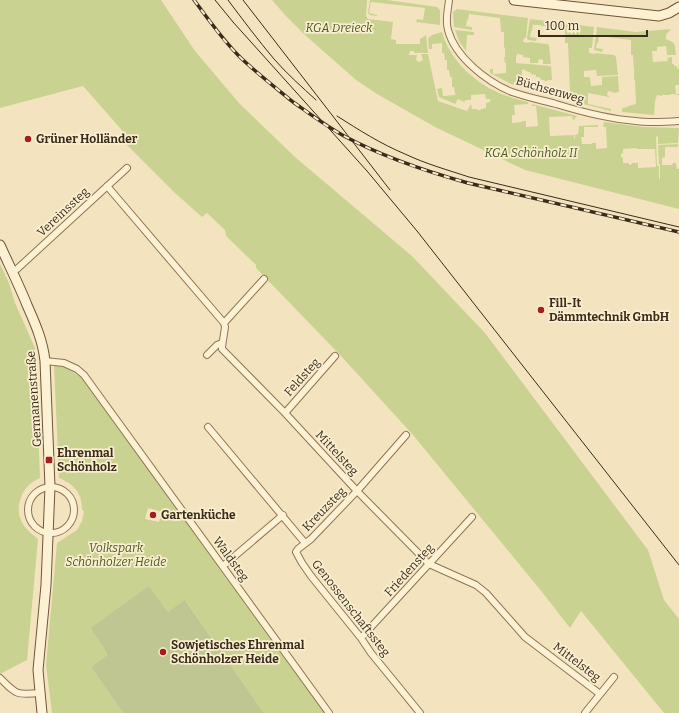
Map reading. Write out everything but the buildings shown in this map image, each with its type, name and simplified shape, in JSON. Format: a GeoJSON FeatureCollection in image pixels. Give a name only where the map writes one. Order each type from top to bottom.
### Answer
{"type":"FeatureCollection","features":[{"type":"Feature","properties":{"kind":"main road"},"geometry":{"type":"LineString","coordinates":[[514,0],[659,16],[669,13],[679,7]]}},
{"type":"Feature","properties":{"kind":"main road","name":"Germanenstraße"},"geometry":{"type":"LineString","coordinates":[[0,245],[39,333],[45,361],[50,487],[46,587],[38,670],[42,713]]}},
{"type":"Feature","properties":{"kind":"street","name":"Büchsenweg"},"geometry":{"type":"LineString","coordinates":[[448,0],[448,30],[457,49],[471,66],[491,81],[511,92],[613,118],[637,121],[679,121]]}},
{"type":"Feature","properties":{"kind":"street","name":"Vereinssteg"},"geometry":{"type":"LineString","coordinates":[[12,271],[17,269],[127,168]]}},
{"type":"Feature","properties":{"kind":"street"},"geometry":{"type":"LineString","coordinates":[[107,186],[224,323],[225,327],[222,343],[217,345],[207,355]]}},
{"type":"Feature","properties":{"kind":"street"},"geometry":{"type":"LineString","coordinates":[[224,323],[264,279]]}},
{"type":"Feature","properties":{"kind":"street","name":"Mittelsteg"},"geometry":{"type":"LineString","coordinates":[[222,343],[222,349],[285,413],[357,491],[429,564],[476,585],[486,593],[525,637],[600,694]]}},
{"type":"Feature","properties":{"kind":"street","name":"Feldsteg"},"geometry":{"type":"LineString","coordinates":[[285,413],[335,356]]}},
{"type":"Feature","properties":{"kind":"street","name":"Waldsteg"},"geometry":{"type":"LineString","coordinates":[[45,361],[64,363],[84,375],[329,713]]}},
{"type":"Feature","properties":{"kind":"street"},"geometry":{"type":"LineString","coordinates":[[208,427],[305,543]]}},
{"type":"Feature","properties":{"kind":"street","name":"Kreuzsteg"},"geometry":{"type":"LineString","coordinates":[[305,543],[311,539],[357,491],[406,435]]}},
{"type":"Feature","properties":{"kind":"street"},"geometry":{"type":"LineString","coordinates":[[50,487],[57,488],[68,495],[74,507],[72,520],[69,524],[60,531],[49,533],[43,532],[34,525],[28,513],[28,506],[30,500],[38,491],[50,487]]}},
{"type":"Feature","properties":{"kind":"street"},"geometry":{"type":"LineString","coordinates":[[222,566],[283,515]]}},
{"type":"Feature","properties":{"kind":"street","name":"Friedensteg"},"geometry":{"type":"LineString","coordinates":[[361,638],[472,517]]}},
{"type":"Feature","properties":{"kind":"street","name":"Genossenschaftssteg"},"geometry":{"type":"LineString","coordinates":[[305,543],[296,552],[302,563],[371,653],[420,713]]}},
{"type":"Feature","properties":{"kind":"street"},"geometry":{"type":"LineString","coordinates":[[585,713],[614,677]]}},
{"type":"Feature","properties":{"kind":"street"},"geometry":{"type":"LineString","coordinates":[[0,678],[17,693],[40,693]]}},
{"type":"Feature","properties":{"kind":"green space"},"geometry":{"type":"Polygon","coordinates":[[[0,0],[161,0],[195,51],[239,103],[295,157],[412,256],[485,333],[648,550],[664,600],[679,619],[679,713],[664,713],[581,611],[570,628],[413,435],[341,356],[256,268],[256,265],[226,236],[225,230],[207,213],[202,217],[175,193],[122,140],[127,136],[83,86],[0,108],[0,0]]]}},
{"type":"Feature","properties":{"kind":"green space"},"geometry":{"type":"Polygon","coordinates":[[[272,0],[367,0],[366,16],[368,19],[393,22],[391,39],[396,40],[396,44],[420,44],[420,39],[426,35],[428,53],[414,53],[414,51],[410,51],[409,55],[417,55],[416,60],[419,62],[423,60],[421,54],[428,54],[438,101],[467,111],[471,104],[472,109],[481,110],[486,108],[486,103],[490,102],[490,99],[486,99],[485,94],[471,95],[471,100],[466,100],[464,102],[458,99],[455,104],[439,97],[437,89],[442,88],[443,96],[457,95],[455,94],[454,87],[452,87],[452,77],[450,77],[449,70],[447,70],[447,60],[445,60],[444,53],[442,53],[442,43],[432,44],[432,49],[429,49],[428,38],[442,32],[451,53],[466,71],[494,91],[528,102],[528,104],[514,105],[515,115],[512,115],[512,123],[526,121],[526,127],[538,126],[536,106],[532,106],[532,104],[577,116],[573,121],[572,116],[549,117],[550,136],[574,135],[575,138],[575,135],[578,134],[579,126],[598,125],[598,127],[584,127],[584,137],[581,137],[582,144],[596,143],[596,149],[607,148],[606,127],[603,127],[604,122],[643,127],[679,128],[678,143],[658,144],[658,136],[656,137],[659,179],[660,164],[658,145],[678,144],[678,147],[665,147],[665,157],[662,158],[662,165],[672,165],[673,163],[676,163],[677,169],[679,169],[679,209],[525,170],[435,127],[377,94],[356,80],[305,35],[272,0]],[[623,149],[621,157],[623,158],[623,163],[629,163],[629,165],[632,163],[638,163],[638,168],[656,167],[655,149],[623,149]]]}},
{"type":"Feature","properties":{"kind":"green space"},"geometry":{"type":"Polygon","coordinates":[[[370,0],[387,0],[437,7],[440,10],[440,25],[416,22],[417,19],[423,20],[425,8],[371,2],[369,13],[377,16],[370,15],[368,13],[370,0]]]}},
{"type":"Feature","properties":{"kind":"green space"},"geometry":{"type":"Polygon","coordinates":[[[457,9],[528,18],[526,38],[524,38],[523,42],[549,45],[551,64],[543,64],[543,60],[539,59],[538,63],[530,63],[530,58],[517,54],[516,63],[551,66],[552,80],[547,81],[525,71],[525,69],[522,70],[522,83],[547,94],[511,84],[490,73],[490,69],[493,69],[493,74],[506,73],[506,63],[504,58],[504,32],[501,32],[500,18],[469,14],[466,26],[472,27],[472,30],[454,27],[453,12],[457,9]]]}},
{"type":"Feature","properties":{"kind":"green space"},"geometry":{"type":"Polygon","coordinates":[[[530,19],[594,27],[592,48],[589,48],[589,53],[614,55],[616,57],[618,75],[597,76],[596,70],[584,71],[584,77],[590,77],[591,86],[602,85],[602,77],[618,76],[619,92],[613,93],[608,91],[607,95],[609,97],[588,93],[588,104],[611,109],[611,111],[556,97],[570,92],[568,43],[565,43],[565,28],[533,24],[530,37],[537,38],[536,41],[528,40],[530,19]]]}},
{"type":"Feature","properties":{"kind":"green space"},"geometry":{"type":"Polygon","coordinates":[[[597,27],[635,32],[671,29],[666,35],[666,39],[674,44],[676,55],[667,55],[666,46],[657,47],[657,51],[652,51],[653,62],[668,61],[667,58],[672,57],[672,64],[677,66],[677,69],[679,68],[679,85],[675,85],[676,94],[679,95],[657,95],[654,115],[622,112],[622,108],[636,104],[634,79],[635,71],[633,55],[631,55],[631,40],[599,36],[596,48],[603,49],[602,52],[594,50],[597,27]]]}},
{"type":"Feature","properties":{"kind":"green space"},"geometry":{"type":"Polygon","coordinates":[[[455,30],[474,32],[474,35],[467,35],[466,51],[459,41],[455,30]]]}},
{"type":"Feature","properties":{"kind":"green space","name":"Volkspark Schönholzer Heide"},"geometry":{"type":"Polygon","coordinates":[[[0,264],[35,348],[40,478],[31,483],[23,492],[19,507],[22,523],[28,531],[38,539],[27,660],[0,674],[0,264]]]}},
{"type":"Feature","properties":{"kind":"green space","name":"Volkspark Schönholzer Heide"},"geometry":{"type":"Polygon","coordinates":[[[54,365],[65,367],[84,379],[325,713],[264,713],[186,601],[168,612],[149,587],[90,628],[105,649],[107,655],[91,667],[123,713],[52,713],[46,665],[57,543],[77,530],[82,521],[84,511],[82,510],[81,499],[76,490],[59,478],[54,365]],[[148,508],[145,519],[159,522],[162,512],[148,508]]]}},
{"type":"Feature","properties":{"kind":"green space","name":"Sowjetisches Ehrenmal Schönholzer Heide"},"geometry":{"type":"Polygon","coordinates":[[[149,586],[168,612],[185,600],[264,713],[123,713],[91,667],[107,655],[90,628],[149,586]]]}},
{"type":"Feature","properties":{"kind":"tram line"},"geometry":{"type":"LineString","coordinates":[[215,0],[367,171],[417,231],[679,565]]}},
{"type":"Feature","properties":{"kind":"tram line"},"geometry":{"type":"LineString","coordinates":[[228,0],[274,59],[316,100]]}},
{"type":"Feature","properties":{"kind":"tram line"},"geometry":{"type":"LineString","coordinates":[[243,0],[390,190]]}},
{"type":"Feature","properties":{"kind":"tram line"},"geometry":{"type":"LineString","coordinates":[[337,116],[387,146],[421,161],[469,177],[679,227]]}},
{"type":"Feature","properties":{"kind":"railway"},"geometry":{"type":"LineString","coordinates":[[194,0],[217,31],[254,70],[293,102],[337,132],[359,144],[404,163],[468,183],[679,232]]}},
{"type":"Feature","properties":{"kind":"place","name":"Grüner Holländer"},"geometry":{"type":"Point","coordinates":[28,139]}},
{"type":"Feature","properties":{"kind":"place","name":"Fill-It Dämmtechnik GmbH"},"geometry":{"type":"Point","coordinates":[541,310]}},
{"type":"Feature","properties":{"kind":"place","name":"Ehrenmal Schönholz"},"geometry":{"type":"Point","coordinates":[49,460]}},
{"type":"Feature","properties":{"kind":"place","name":"Gartenküche"},"geometry":{"type":"Point","coordinates":[153,515]}},
{"type":"Feature","properties":{"kind":"place","name":"Sowjetisches Ehrenmal Schönholzer Heide"},"geometry":{"type":"Point","coordinates":[163,652]}},
{"type":"Feature","properties":{"kind":"park label","name":"KGA Dreieck"},"geometry":{"type":"Point","coordinates":[339,28]}},
{"type":"Feature","properties":{"kind":"park label","name":"KGA Schönholz II"},"geometry":{"type":"Point","coordinates":[531,153]}}]}
